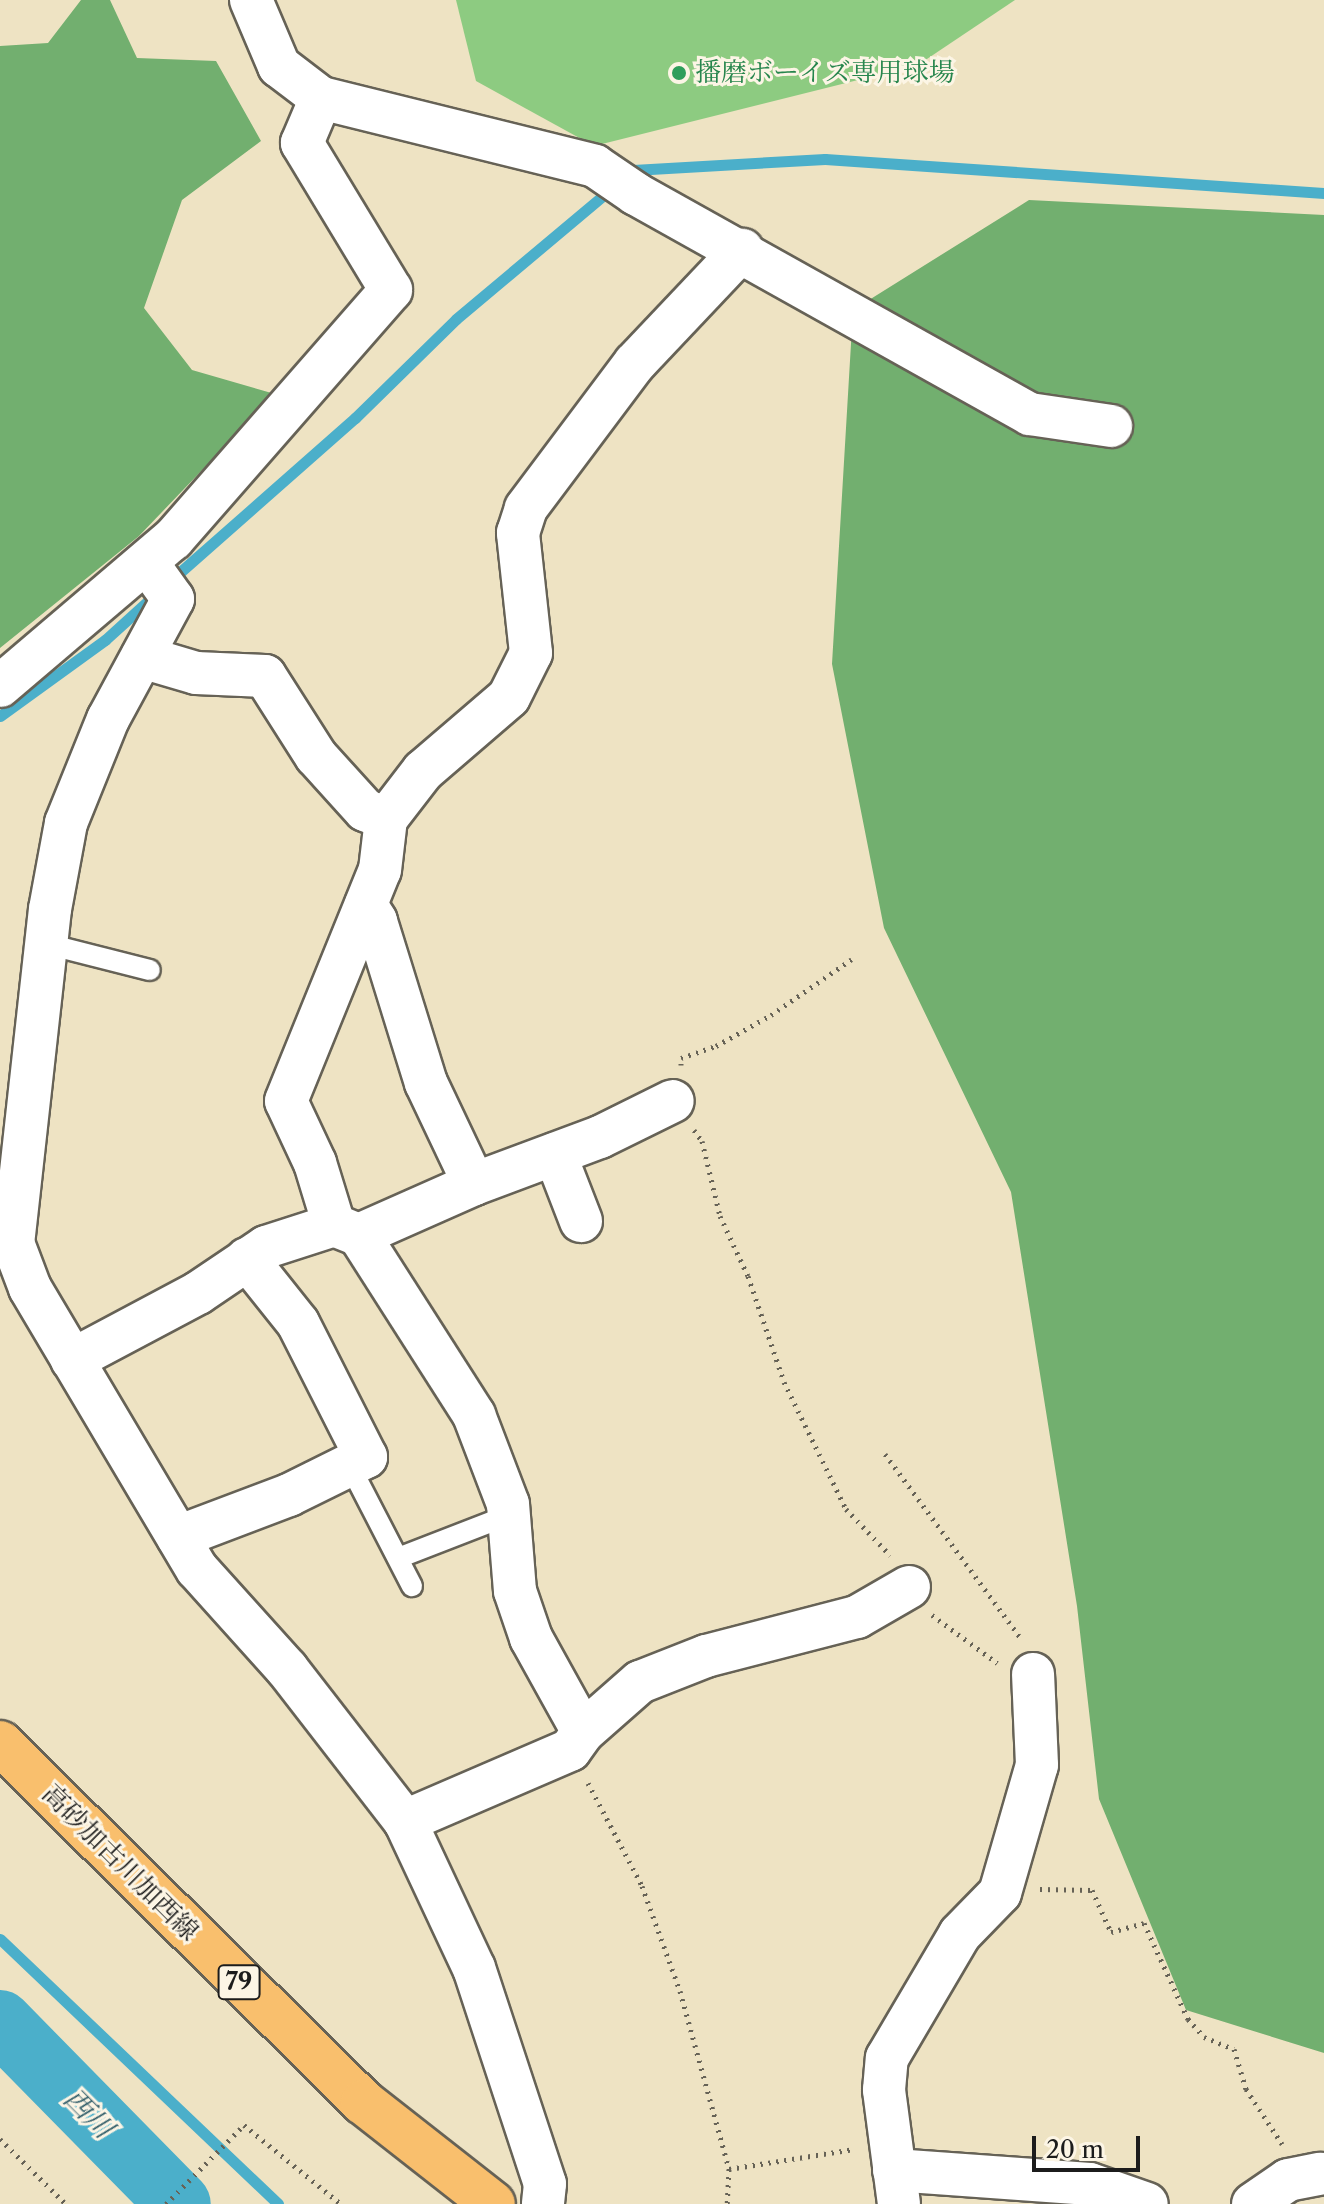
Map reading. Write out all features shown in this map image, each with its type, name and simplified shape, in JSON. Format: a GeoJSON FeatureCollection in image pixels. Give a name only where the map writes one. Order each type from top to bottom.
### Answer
{"type":"FeatureCollection","features":[{"type":"Feature","properties":{"kind":"main road","name":"高砂加古川加西線"},"geometry":{"type":"LineString","coordinates":[[0,1743],[363,2102],[493,2204]]}},
{"type":"Feature","properties":{"kind":"street"},"geometry":{"type":"LineString","coordinates":[[251,0],[279,66],[321,98],[595,166],[636,194],[742,250],[1030,414],[1111,426]]}},
{"type":"Feature","properties":{"kind":"street"},"geometry":{"type":"LineString","coordinates":[[0,686],[148,564],[391,290],[302,143],[321,98]]}},
{"type":"Feature","properties":{"kind":"street"},"geometry":{"type":"LineString","coordinates":[[577,1741],[531,1638],[515,1591],[509,1515],[474,1415],[347,1230],[286,1101],[366,905],[387,843],[386,819],[423,771],[509,697],[531,653],[518,533],[526,508],[635,363],[742,250]]}},
{"type":"Feature","properties":{"kind":"street"},"geometry":{"type":"LineString","coordinates":[[148,564],[173,599],[108,719],[66,823],[47,944],[13,1243],[30,1288],[197,1569],[287,1669],[405,1821],[474,1968],[545,2184],[543,2204]]}},
{"type":"Feature","properties":{"kind":"street"},"geometry":{"type":"LineString","coordinates":[[142,657],[196,673],[265,676],[316,756],[365,810],[386,819]]}},
{"type":"Feature","properties":{"kind":"street"},"geometry":{"type":"LineString","coordinates":[[366,905],[376,921],[426,1083],[474,1184]]}},
{"type":"Feature","properties":{"kind":"street"},"geometry":{"type":"LineString","coordinates":[[72,1360],[198,1293],[266,1247],[347,1230],[555,1154],[673,1101]]}},
{"type":"Feature","properties":{"kind":"street"},"geometry":{"type":"LineString","coordinates":[[555,1154],[581,1221]]}},
{"type":"Feature","properties":{"kind":"street"},"geometry":{"type":"LineString","coordinates":[[178,1537],[351,1468],[366,1457],[298,1323],[247,1259]]}},
{"type":"Feature","properties":{"kind":"street"},"geometry":{"type":"LineString","coordinates":[[405,1821],[577,1741],[640,1682],[706,1656],[857,1617],[909,1587]]}},
{"type":"Feature","properties":{"kind":"street"},"geometry":{"type":"LineString","coordinates":[[1033,1674],[1037,1765],[1000,1893],[960,1934],[887,2058],[884,2090],[894,2172],[1090,2184],[1147,2204]]}},
{"type":"Feature","properties":{"kind":"street"},"geometry":{"type":"LineString","coordinates":[[1253,2204],[1273,2188],[1309,2176]]}},
{"type":"Feature","properties":{"kind":"lane"},"geometry":{"type":"LineString","coordinates":[[47,944],[150,970]]}},
{"type":"Feature","properties":{"kind":"lane"},"geometry":{"type":"LineString","coordinates":[[351,1468],[412,1586]]}},
{"type":"Feature","properties":{"kind":"lane"},"geometry":{"type":"LineString","coordinates":[[398,1558],[509,1515]]}},
{"type":"Feature","properties":{"kind":"path"},"geometry":{"type":"LineString","coordinates":[[852,959],[771,1015],[716,1046],[681,1058],[673,1101],[702,1141],[720,1216],[748,1276],[784,1382],[846,1509],[902,1569],[909,1587],[951,1634],[1007,1669],[1033,1674]]}},
{"type":"Feature","properties":{"kind":"path"},"geometry":{"type":"LineString","coordinates":[[885,1454],[1020,1637],[1033,1674]]}},
{"type":"Feature","properties":{"kind":"path"},"geometry":{"type":"LineString","coordinates":[[577,1741],[642,1886],[680,1991],[729,2169],[727,2204]]}},
{"type":"Feature","properties":{"kind":"path"},"geometry":{"type":"LineString","coordinates":[[1000,1893],[1092,1890],[1111,1932],[1144,1923],[1188,2019],[1204,2037],[1234,2049],[1246,2089],[1309,2176]]}},
{"type":"Feature","properties":{"kind":"path"},"geometry":{"type":"LineString","coordinates":[[166,2204],[244,2125],[341,2204]]}},
{"type":"Feature","properties":{"kind":"path"},"geometry":{"type":"LineString","coordinates":[[0,2139],[66,2204]]}},
{"type":"Feature","properties":{"kind":"path"},"geometry":{"type":"LineString","coordinates":[[729,2169],[894,2172]]}},
{"type":"Feature","properties":{"kind":"green space"},"geometry":{"type":"Polygon","coordinates":[[[81,0],[110,0],[137,58],[216,61],[261,141],[182,200],[144,308],[192,370],[275,394],[139,536],[0,648],[0,46],[48,43],[81,0]]]}},
{"type":"Feature","properties":{"kind":"green space","name":"播磨ボーイズ専用球場"},"geometry":{"type":"Polygon","coordinates":[[[456,0],[1015,0],[918,65],[594,146],[476,81],[456,0]]]}},
{"type":"Feature","properties":{"kind":"green space"},"geometry":{"type":"Polygon","coordinates":[[[1029,200],[1324,215],[1324,2053],[1186,2010],[1099,1799],[1077,1606],[1011,1192],[884,928],[832,664],[853,310],[1029,200]]]}},
{"type":"Feature","properties":{"kind":"waterway"},"geometry":{"type":"LineString","coordinates":[[625,177],[633,170],[825,159],[1324,193]]}},
{"type":"Feature","properties":{"kind":"waterway"},"geometry":{"type":"LineString","coordinates":[[170,581],[355,418],[456,319],[612,188]]}},
{"type":"Feature","properties":{"kind":"waterway"},"geometry":{"type":"LineString","coordinates":[[0,716],[105,640],[158,592]]}},
{"type":"Feature","properties":{"kind":"waterway"},"geometry":{"type":"LineString","coordinates":[[0,1939],[278,2204]]}},
{"type":"Feature","properties":{"kind":"waterway","name":"西川"},"geometry":{"type":"LineString","coordinates":[[0,2022],[179,2204]]}},
{"type":"Feature","properties":{"kind":"place","name":"播磨ボーイズ専用球場"},"geometry":{"type":"Point","coordinates":[679,73]}}]}
